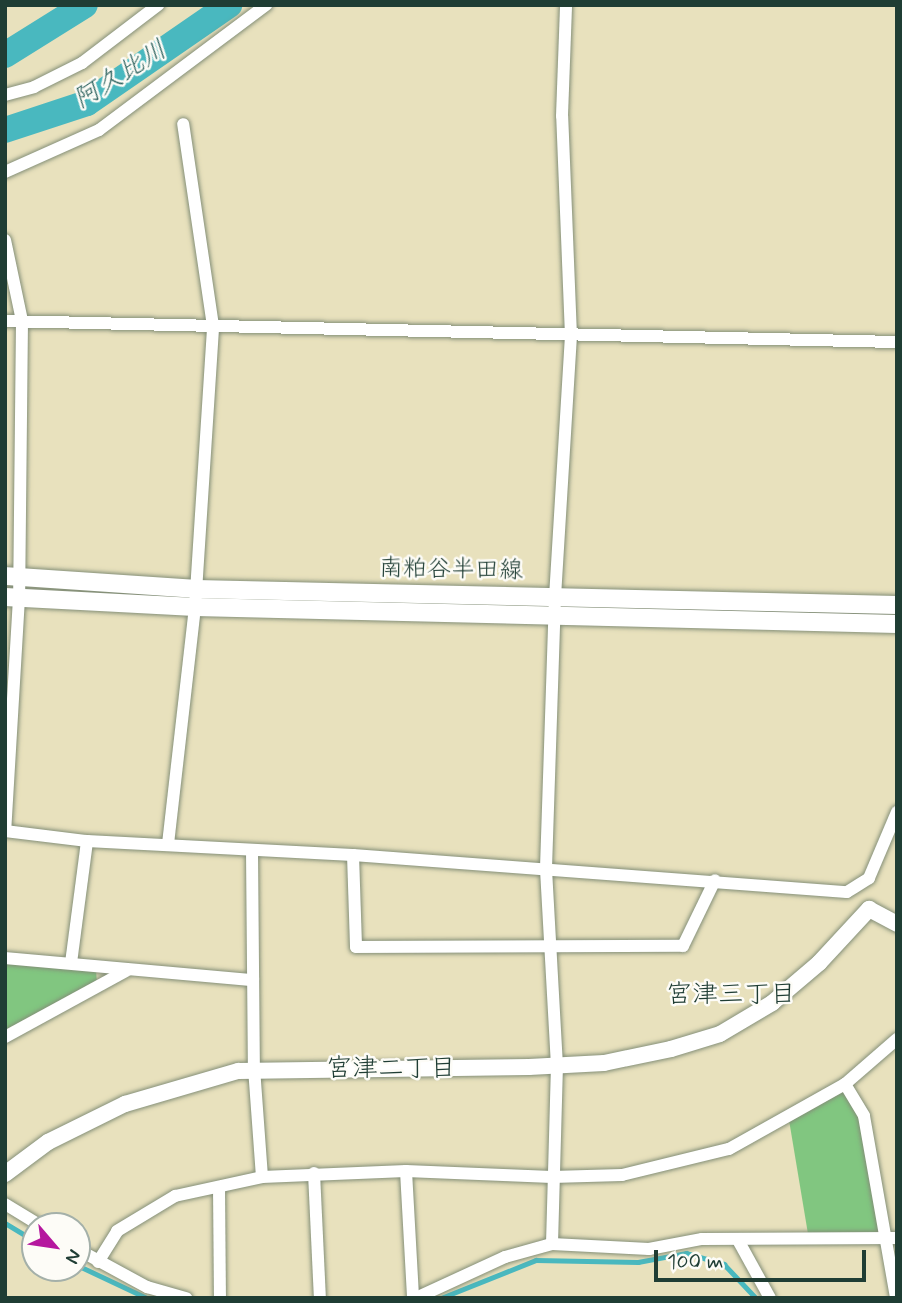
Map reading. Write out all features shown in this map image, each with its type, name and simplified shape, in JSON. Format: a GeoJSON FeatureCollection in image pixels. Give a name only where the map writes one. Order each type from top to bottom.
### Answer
{"type":"FeatureCollection","features":[{"type":"Feature","properties":{"kind":"main road","name":"南粕谷半田線"},"geometry":{"type":"LineString","coordinates":[[12,577],[196,589],[897,605]]}},
{"type":"Feature","properties":{"kind":"main road","name":"南粕谷半田線"},"geometry":{"type":"LineString","coordinates":[[12,598],[195,607],[897,624]]}},
{"type":"Feature","properties":{"kind":"street"},"geometry":{"type":"LineString","coordinates":[[5,95],[34,87],[82,63],[158,5]]}},
{"type":"Feature","properties":{"kind":"street"},"geometry":{"type":"LineString","coordinates":[[5,172],[99,130],[266,5]]}},
{"type":"Feature","properties":{"kind":"street"},"geometry":{"type":"LineString","coordinates":[[552,1244],[552,1177],[558,1066],[546,868],[555,597],[570,336],[562,116],[566,5]]}},
{"type":"Feature","properties":{"kind":"street"},"geometry":{"type":"LineString","coordinates":[[168,844],[195,607],[213,326],[183,124]]}},
{"type":"Feature","properties":{"kind":"street"},"geometry":{"type":"LineString","coordinates":[[5,240],[22,321],[5,831],[87,841],[353,855],[715,880],[846,892],[869,878],[897,812]]}},
{"type":"Feature","properties":{"kind":"street"},"geometry":{"type":"LineString","coordinates":[[5,321],[897,342]]}},
{"type":"Feature","properties":{"kind":"street"},"geometry":{"type":"LineString","coordinates":[[71,963],[87,841]]}},
{"type":"Feature","properties":{"kind":"street"},"geometry":{"type":"LineString","coordinates":[[252,851],[254,1068],[262,1177]]}},
{"type":"Feature","properties":{"kind":"street"},"geometry":{"type":"LineString","coordinates":[[353,855],[356,947],[682,946],[715,880]]}},
{"type":"Feature","properties":{"kind":"street"},"geometry":{"type":"LineString","coordinates":[[5,1174],[48,1142],[125,1104],[254,1068],[558,1066],[614,1061],[720,1034],[772,1003],[809,971],[858,915],[869,909],[897,924]]}},
{"type":"Feature","properties":{"kind":"street"},"geometry":{"type":"LineString","coordinates":[[5,958],[253,980]]}},
{"type":"Feature","properties":{"kind":"street"},"geometry":{"type":"LineString","coordinates":[[5,1037],[126,970]]}},
{"type":"Feature","properties":{"kind":"street"},"geometry":{"type":"LineString","coordinates":[[98,1262],[117,1231],[176,1196],[262,1177],[314,1172],[405,1171],[552,1177],[622,1175],[729,1149],[845,1084],[897,1039]]}},
{"type":"Feature","properties":{"kind":"street"},"geometry":{"type":"LineString","coordinates":[[845,1084],[864,1116],[891,1239],[896,1298]]}},
{"type":"Feature","properties":{"kind":"street"},"geometry":{"type":"LineString","coordinates":[[405,1171],[414,1298],[505,1257],[552,1244],[649,1249],[702,1239],[891,1239]]}},
{"type":"Feature","properties":{"kind":"street"},"geometry":{"type":"LineString","coordinates":[[314,1172],[320,1298]]}},
{"type":"Feature","properties":{"kind":"street"},"geometry":{"type":"LineString","coordinates":[[219,1187],[220,1298]]}},
{"type":"Feature","properties":{"kind":"street"},"geometry":{"type":"LineString","coordinates":[[5,1204],[21,1214]]}},
{"type":"Feature","properties":{"kind":"street"},"geometry":{"type":"LineString","coordinates":[[738,1240],[770,1298]]}},
{"type":"Feature","properties":{"kind":"street"},"geometry":{"type":"LineString","coordinates":[[91,1257],[147,1287],[186,1298]]}},
{"type":"Feature","properties":{"kind":"green space"},"geometry":{"type":"Polygon","coordinates":[[[5,958],[96,968],[97,986],[5,1037],[5,958]]]}},
{"type":"Feature","properties":{"kind":"green space"},"geometry":{"type":"Polygon","coordinates":[[[845,1084],[864,1116],[885,1239],[809,1240],[789,1120],[845,1084]]]}},
{"type":"Feature","properties":{"kind":"waterway"},"geometry":{"type":"LineString","coordinates":[[5,55],[85,5]]}},
{"type":"Feature","properties":{"kind":"waterway","name":"阿久比川"},"geometry":{"type":"LineString","coordinates":[[5,130],[87,103],[229,5]]}},
{"type":"Feature","properties":{"kind":"waterway"},"geometry":{"type":"LineString","coordinates":[[5,1223],[21,1233]]}},
{"type":"Feature","properties":{"kind":"waterway"},"geometry":{"type":"LineString","coordinates":[[441,1298],[536,1260],[638,1262],[686,1253],[724,1264],[756,1298]]}},
{"type":"Feature","properties":{"kind":"waterway"},"geometry":{"type":"LineString","coordinates":[[91,1272],[147,1298]]}},
{"type":"Feature","properties":{"kind":"district","name":"宮津三丁目"},"geometry":{"type":"Point","coordinates":[731,996]}},
{"type":"Feature","properties":{"kind":"district","name":"宮津二丁目"},"geometry":{"type":"Point","coordinates":[391,1070]}}]}
